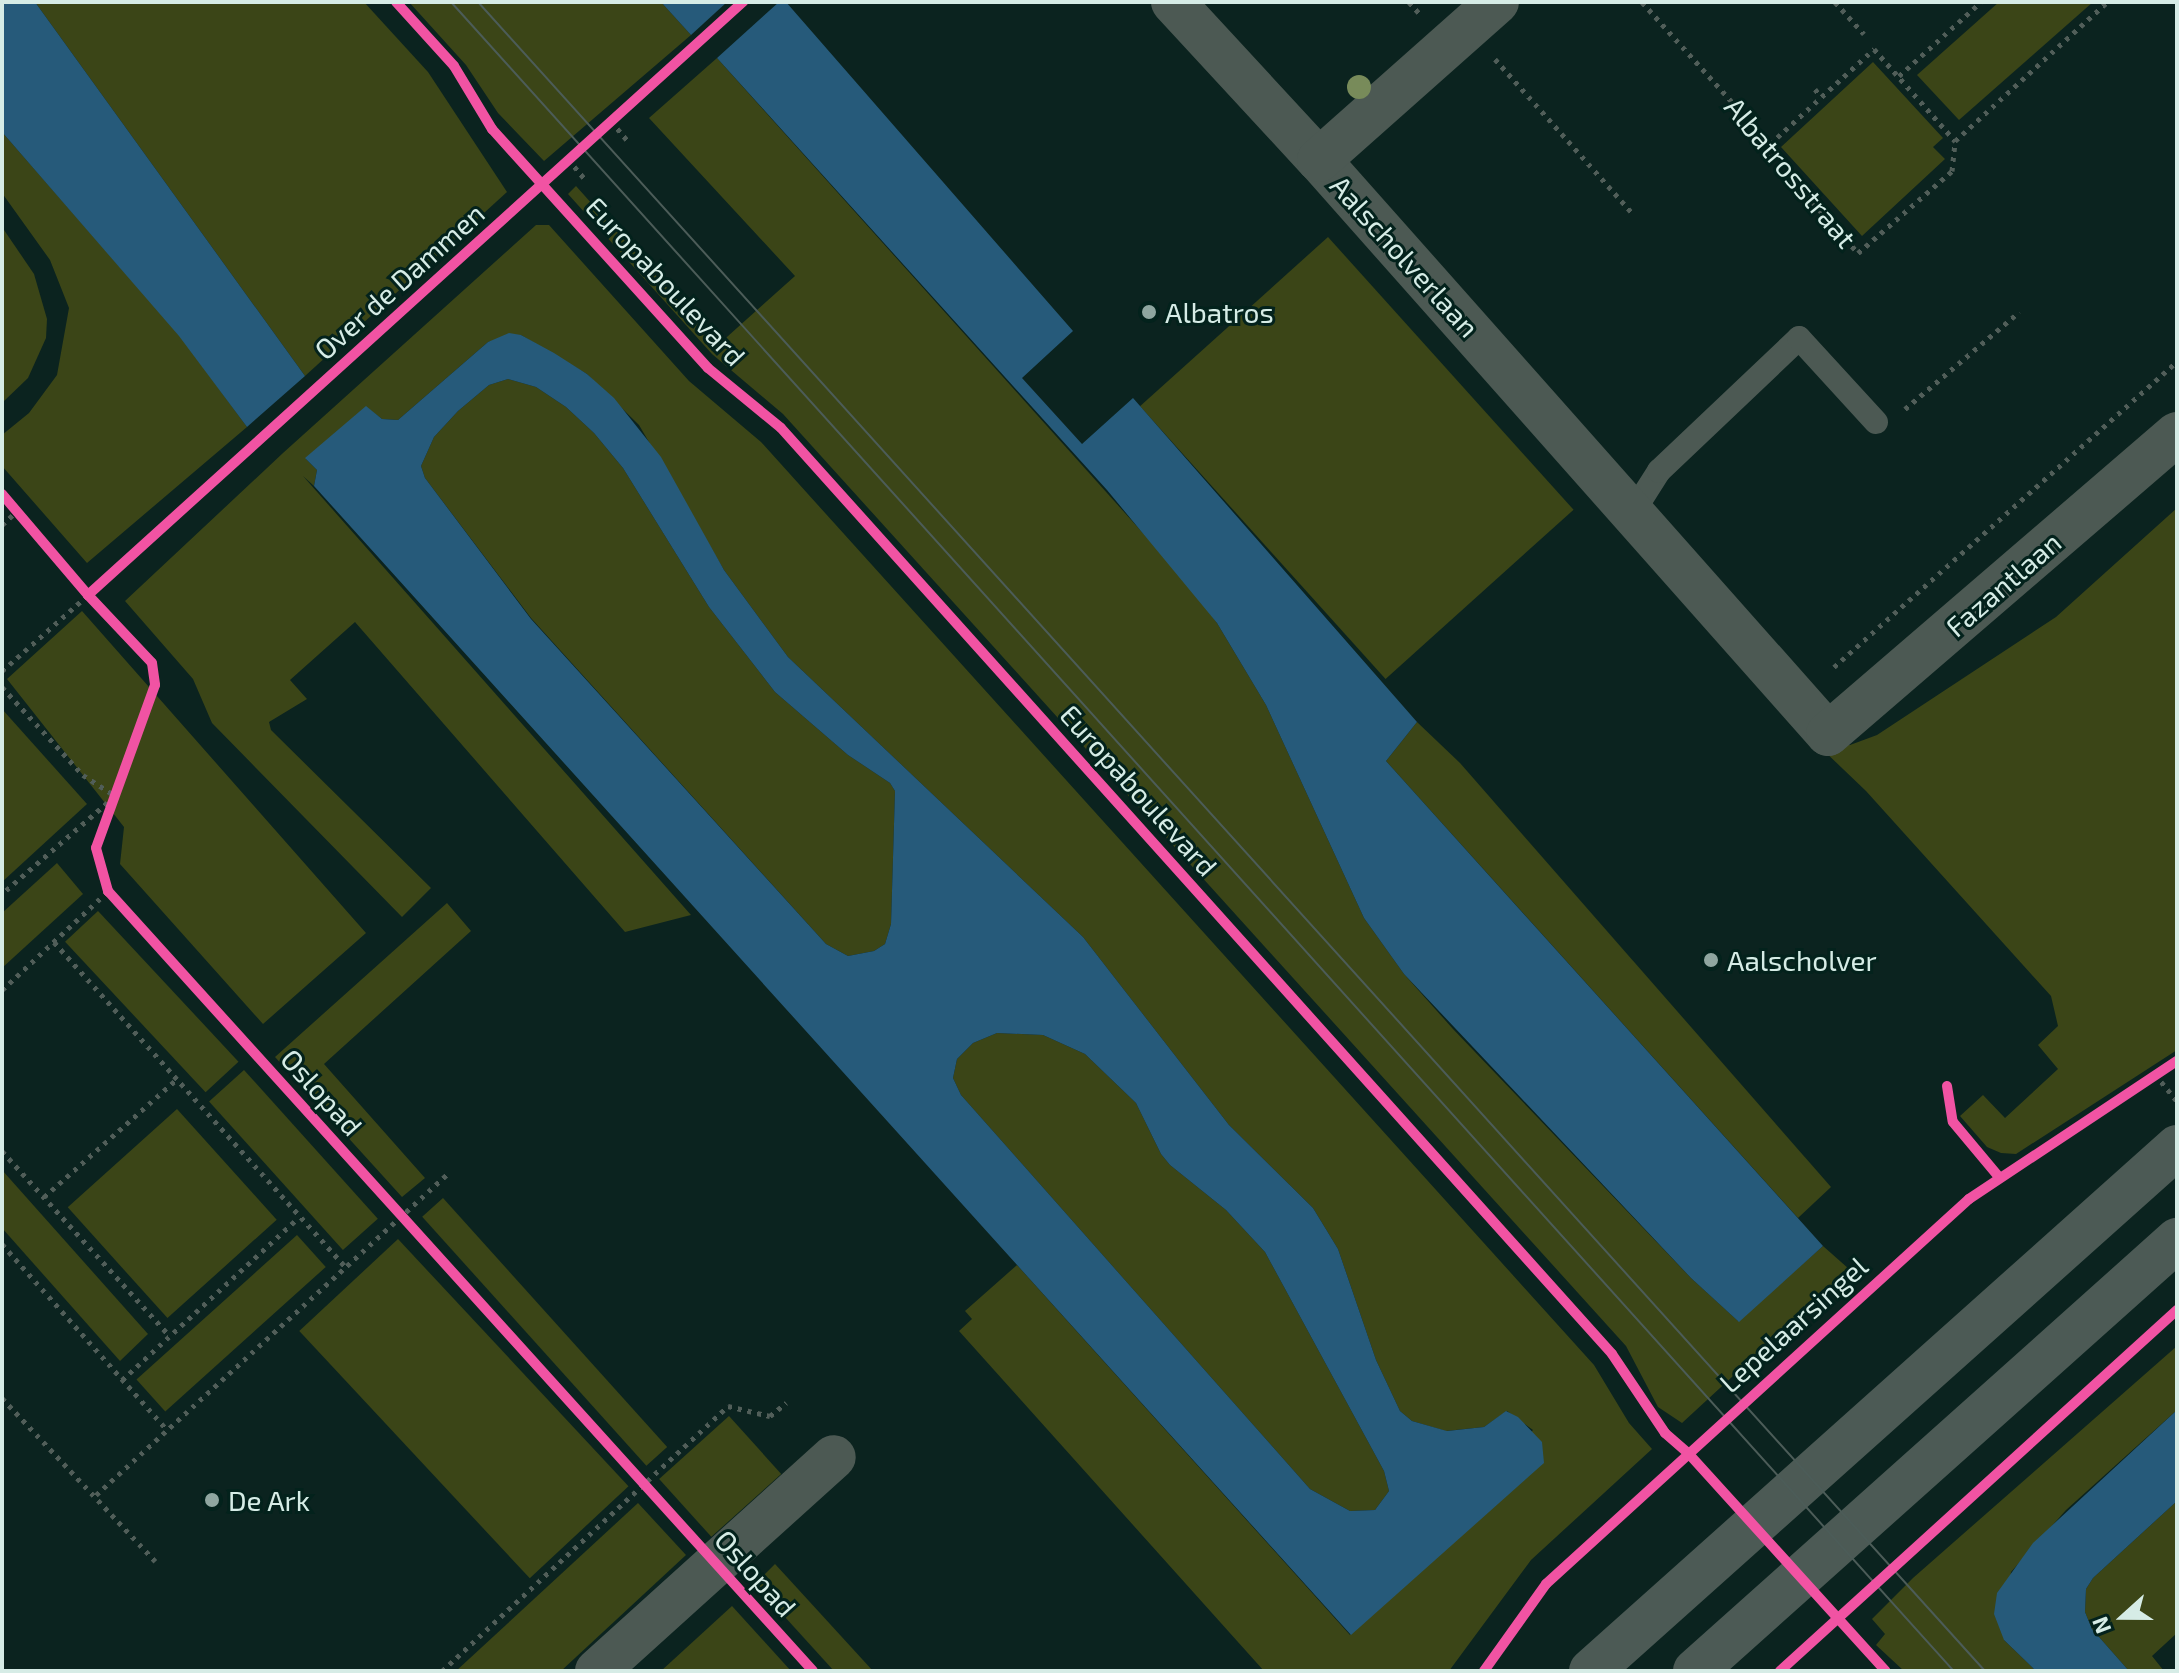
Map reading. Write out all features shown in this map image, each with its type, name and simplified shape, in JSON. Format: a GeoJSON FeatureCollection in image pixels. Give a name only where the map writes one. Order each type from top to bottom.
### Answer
{"type":"FeatureCollection","features":[{"type":"Feature","properties":{"kind":"street","name":"Aalscholverlaan"},"geometry":{"type":"LineString","coordinates":[[1173,2],[1319,160],[1828,734]]}},
{"type":"Feature","properties":{"kind":"street"},"geometry":{"type":"LineString","coordinates":[[1319,160],[1482,15]]}},
{"type":"Feature","properties":{"kind":"street","name":"Fazantlaan"},"geometry":{"type":"LineString","coordinates":[[1828,734],[2177,434]]}},
{"type":"Feature","properties":{"kind":"street"},"geometry":{"type":"LineString","coordinates":[[1591,1671],[2177,1147]]}},
{"type":"Feature","properties":{"kind":"street"},"geometry":{"type":"LineString","coordinates":[[1695,1671],[2177,1240]]}},
{"type":"Feature","properties":{"kind":"street"},"geometry":{"type":"LineString","coordinates":[[597,1671],[834,1457]]}},
{"type":"Feature","properties":{"kind":"lane"},"geometry":{"type":"LineString","coordinates":[[1633,512],[1659,471],[1799,338],[1876,422]]}},
{"type":"Feature","properties":{"kind":"path"},"geometry":{"type":"LineString","coordinates":[[1409,2],[1420,15]]}},
{"type":"Feature","properties":{"kind":"path"},"geometry":{"type":"LineString","coordinates":[[1835,2],[1864,34]]}},
{"type":"Feature","properties":{"kind":"path"},"geometry":{"type":"LineString","coordinates":[[1899,76],[1981,2]]}},
{"type":"Feature","properties":{"kind":"path"},"geometry":{"type":"LineString","coordinates":[[1770,144],[1874,49],[1955,141],[2107,2]]}},
{"type":"Feature","properties":{"kind":"path"},"geometry":{"type":"LineString","coordinates":[[1482,15],[1633,214]]}},
{"type":"Feature","properties":{"kind":"path"},"geometry":{"type":"LineString","coordinates":[[1815,89],[1821,97]]}},
{"type":"Feature","properties":{"kind":"path"},"geometry":{"type":"LineString","coordinates":[[622,111],[608,124],[627,140]]}},
{"type":"Feature","properties":{"kind":"path"},"geometry":{"type":"LineString","coordinates":[[568,160],[585,179]]}},
{"type":"Feature","properties":{"kind":"path"},"geometry":{"type":"LineString","coordinates":[[1876,422],[1897,416],[2019,312]]}},
{"type":"Feature","properties":{"kind":"path"},"geometry":{"type":"LineString","coordinates":[[1797,700],[2177,361]]}},
{"type":"Feature","properties":{"kind":"path"},"geometry":{"type":"LineString","coordinates":[[2,525],[14,507],[27,523]]}},
{"type":"Feature","properties":{"kind":"path"},"geometry":{"type":"LineString","coordinates":[[78,583],[99,607]]}},
{"type":"Feature","properties":{"kind":"path"},"geometry":{"type":"LineString","coordinates":[[2,671],[99,585]]}},
{"type":"Feature","properties":{"kind":"path"},"geometry":{"type":"LineString","coordinates":[[2,687],[83,775],[115,796]]}},
{"type":"Feature","properties":{"kind":"path"},"geometry":{"type":"LineString","coordinates":[[105,822],[120,782]]}},
{"type":"Feature","properties":{"kind":"path"},"geometry":{"type":"LineString","coordinates":[[2,894],[115,796]]}},
{"type":"Feature","properties":{"kind":"path"},"geometry":{"type":"LineString","coordinates":[[104,876],[108,891],[118,902]]}},
{"type":"Feature","properties":{"kind":"path"},"geometry":{"type":"LineString","coordinates":[[2,990],[108,891]]}},
{"type":"Feature","properties":{"kind":"path"},"geometry":{"type":"LineString","coordinates":[[54,942],[347,1268]]}},
{"type":"Feature","properties":{"kind":"path"},"geometry":{"type":"LineString","coordinates":[[2142,1083],[2166,1067]]}},
{"type":"Feature","properties":{"kind":"path"},"geometry":{"type":"LineString","coordinates":[[2155,1074],[2177,1101]]}},
{"type":"Feature","properties":{"kind":"path"},"geometry":{"type":"LineString","coordinates":[[44,1197],[177,1079]]}},
{"type":"Feature","properties":{"kind":"path"},"geometry":{"type":"LineString","coordinates":[[2,1151],[169,1335]]}},
{"type":"Feature","properties":{"kind":"path"},"geometry":{"type":"LineString","coordinates":[[96,1495],[447,1175]]}},
{"type":"Feature","properties":{"kind":"path"},"geometry":{"type":"LineString","coordinates":[[392,1206],[413,1230]]}},
{"type":"Feature","properties":{"kind":"path"},"geometry":{"type":"LineString","coordinates":[[122,1380],[297,1219]]}},
{"type":"Feature","properties":{"kind":"path"},"geometry":{"type":"LineString","coordinates":[[2,1244],[167,1430]]}},
{"type":"Feature","properties":{"kind":"path"},"geometry":{"type":"LineString","coordinates":[[2,1398],[155,1561]]}},
{"type":"Feature","properties":{"kind":"path"},"geometry":{"type":"LineString","coordinates":[[442,1671],[728,1406],[770,1416],[786,1403]]}},
{"type":"Feature","properties":{"kind":"path"},"geometry":{"type":"LineString","coordinates":[[631,1472],[652,1495]]}},
{"type":"Feature","properties":{"kind":"green space"},"geometry":{"type":"Polygon","coordinates":[[[35,2],[364,2],[428,72],[507,192],[305,376],[35,2]]]}},
{"type":"Feature","properties":{"kind":"green space"},"geometry":{"type":"Polygon","coordinates":[[[409,2],[661,2],[691,35],[544,161],[498,113],[466,65],[409,2]]]}},
{"type":"Feature","properties":{"kind":"green space"},"geometry":{"type":"Polygon","coordinates":[[[1999,2],[2093,2],[1959,120],[1917,75],[1999,2]]]}},
{"type":"Feature","properties":{"kind":"green space"},"geometry":{"type":"Polygon","coordinates":[[[717,58],[1185,580],[1217,623],[1266,705],[1364,918],[1404,974],[1453,1029],[1691,1278],[1738,1321],[1823,1246],[1849,1269],[1682,1423],[1658,1407],[1626,1346],[783,414],[712,354],[568,194],[576,186],[718,345],[795,276],[649,118],[717,58]]]}},
{"type":"Feature","properties":{"kind":"green space"},"geometry":{"type":"Polygon","coordinates":[[[1873,62],[1943,138],[1933,147],[1945,159],[1862,236],[1781,147],[1873,62]]]}},
{"type":"Feature","properties":{"kind":"green space"},"geometry":{"type":"Polygon","coordinates":[[[2,132],[180,336],[247,427],[87,563],[2,466],[2,435],[29,413],[57,375],[69,308],[50,260],[2,193],[2,132]]]}},
{"type":"Feature","properties":{"kind":"green space"},"geometry":{"type":"Polygon","coordinates":[[[536,225],[549,225],[689,381],[761,442],[1594,1365],[1629,1423],[1652,1449],[1531,1560],[1449,1671],[1264,1671],[959,1331],[972,1319],[965,1311],[1017,1265],[1350,1635],[1533,1430],[1507,1411],[1484,1427],[1446,1431],[1412,1421],[1400,1411],[1376,1360],[1338,1249],[1313,1208],[1229,1125],[1083,937],[788,657],[724,570],[639,425],[587,374],[521,335],[488,342],[398,420],[382,419],[366,407],[306,459],[317,470],[314,486],[303,476],[691,915],[625,932],[355,622],[290,680],[307,699],[269,722],[271,730],[431,888],[402,917],[212,723],[193,679],[125,601],[283,453],[536,225]]]}},
{"type":"Feature","properties":{"kind":"green space"},"geometry":{"type":"Polygon","coordinates":[[[2,227],[34,274],[47,319],[46,338],[28,378],[2,403],[2,227]]]}},
{"type":"Feature","properties":{"kind":"green space"},"geometry":{"type":"Polygon","coordinates":[[[1328,237],[1574,510],[1386,679],[1140,406],[1328,237]]]}},
{"type":"Feature","properties":{"kind":"green space"},"geometry":{"type":"Polygon","coordinates":[[[508,379],[536,387],[566,407],[594,433],[623,468],[709,607],[775,692],[848,755],[890,783],[895,791],[891,924],[885,944],[874,951],[848,956],[826,944],[531,618],[425,478],[421,466],[434,437],[458,411],[489,385],[508,379]]]}},
{"type":"Feature","properties":{"kind":"green space"},"geometry":{"type":"Polygon","coordinates":[[[2177,508],[2177,1050],[2016,1154],[2001,1153],[1987,1147],[1960,1116],[1983,1095],[2005,1118],[2058,1069],[2038,1045],[2058,1026],[2051,996],[1866,791],[1820,747],[1850,745],[1877,735],[2056,617],[2177,508]]]}},
{"type":"Feature","properties":{"kind":"green space"},"geometry":{"type":"Polygon","coordinates":[[[82,611],[366,933],[263,1024],[120,864],[124,827],[7,679],[82,611]]]}},
{"type":"Feature","properties":{"kind":"green space"},"geometry":{"type":"Polygon","coordinates":[[[2,709],[87,804],[2,882],[2,709]]]}},
{"type":"Feature","properties":{"kind":"green space"},"geometry":{"type":"Polygon","coordinates":[[[1417,722],[1460,763],[1831,1187],[1798,1218],[1386,761],[1417,722]]]}},
{"type":"Feature","properties":{"kind":"green space"},"geometry":{"type":"Polygon","coordinates":[[[57,863],[83,894],[2,968],[2,913],[57,863]]]}},
{"type":"Feature","properties":{"kind":"green space"},"geometry":{"type":"Polygon","coordinates":[[[447,903],[471,931],[324,1064],[425,1178],[402,1197],[275,1057],[447,903]]]}},
{"type":"Feature","properties":{"kind":"green space"},"geometry":{"type":"Polygon","coordinates":[[[98,911],[238,1062],[206,1092],[65,942],[98,911]]]}},
{"type":"Feature","properties":{"kind":"green space"},"geometry":{"type":"Polygon","coordinates":[[[997,1033],[1043,1035],[1085,1054],[1136,1103],[1161,1154],[1170,1165],[1226,1210],[1265,1252],[1384,1471],[1389,1491],[1375,1510],[1350,1511],[1310,1489],[961,1095],[953,1078],[957,1059],[973,1043],[997,1033]]]}},
{"type":"Feature","properties":{"kind":"green space"},"geometry":{"type":"Polygon","coordinates":[[[244,1070],[378,1219],[343,1250],[209,1101],[244,1070]]]}},
{"type":"Feature","properties":{"kind":"green space"},"geometry":{"type":"Polygon","coordinates":[[[177,1109],[277,1220],[167,1318],[68,1207],[177,1109]]]}},
{"type":"Feature","properties":{"kind":"green space"},"geometry":{"type":"Polygon","coordinates":[[[2,1170],[148,1334],[120,1361],[2,1228],[2,1170]]]}},
{"type":"Feature","properties":{"kind":"green space"},"geometry":{"type":"Polygon","coordinates":[[[443,1198],[667,1447],[646,1466],[422,1217],[443,1198]]]}},
{"type":"Feature","properties":{"kind":"green space"},"geometry":{"type":"Polygon","coordinates":[[[297,1235],[326,1267],[165,1411],[136,1380],[297,1235]]]}},
{"type":"Feature","properties":{"kind":"green space"},"geometry":{"type":"Polygon","coordinates":[[[398,1239],[629,1486],[530,1578],[299,1331],[398,1239]]]}},
{"type":"Feature","properties":{"kind":"green space"},"geometry":{"type":"Polygon","coordinates":[[[2177,1346],[2177,1410],[2066,1510],[2011,1572],[2004,1640],[2036,1671],[1904,1671],[1876,1645],[1885,1634],[1872,1619],[1913,1578],[2177,1346]]]}},
{"type":"Feature","properties":{"kind":"green space"},"geometry":{"type":"Polygon","coordinates":[[[729,1416],[781,1474],[711,1537],[659,1479],[729,1416]]]}},
{"type":"Feature","properties":{"kind":"green space"},"geometry":{"type":"Polygon","coordinates":[[[2177,1501],[2177,1633],[2152,1656],[2164,1671],[2129,1671],[2092,1629],[2085,1612],[2086,1589],[2093,1578],[2177,1501]]]}},
{"type":"Feature","properties":{"kind":"green space"},"geometry":{"type":"Polygon","coordinates":[[[638,1503],[686,1555],[561,1671],[456,1671],[638,1503]]]}},
{"type":"Feature","properties":{"kind":"green space"},"geometry":{"type":"Polygon","coordinates":[[[775,1564],[873,1671],[834,1671],[755,1584],[775,1564]]]}},
{"type":"Feature","properties":{"kind":"green space"},"geometry":{"type":"Polygon","coordinates":[[[732,1606],[791,1671],[661,1671],[732,1606]]]}},
{"type":"Feature","properties":{"kind":"water"},"geometry":{"type":"Polygon","coordinates":[[[2,2],[35,2],[305,376],[247,427],[179,336],[2,132],[2,2]]]}},
{"type":"Feature","properties":{"kind":"water"},"geometry":{"type":"Polygon","coordinates":[[[661,2],[727,2],[691,35],[661,2]]]}},
{"type":"Feature","properties":{"kind":"water"},"geometry":{"type":"Polygon","coordinates":[[[779,2],[786,2],[1073,331],[1022,378],[1082,444],[1133,398],[1417,722],[1386,761],[1823,1246],[1739,1322],[1691,1278],[1404,974],[1364,918],[1266,705],[1217,623],[1107,490],[717,58],[779,2]]]}},
{"type":"Feature","properties":{"kind":"water"},"geometry":{"type":"Polygon","coordinates":[[[509,333],[521,335],[587,374],[614,398],[661,457],[724,570],[788,657],[1083,937],[1229,1125],[1313,1208],[1338,1249],[1376,1360],[1400,1411],[1412,1421],[1447,1431],[1484,1427],[1506,1411],[1518,1417],[1542,1442],[1544,1463],[1351,1635],[314,486],[317,470],[305,458],[366,406],[382,419],[398,420],[488,342],[509,333]],[[508,379],[489,385],[458,411],[434,437],[421,466],[425,478],[531,619],[826,944],[848,956],[874,951],[885,944],[891,924],[895,791],[890,783],[848,755],[775,692],[709,607],[623,468],[594,433],[566,407],[536,387],[508,379]],[[997,1033],[973,1043],[957,1059],[953,1078],[961,1095],[1310,1489],[1350,1511],[1375,1510],[1389,1491],[1384,1471],[1265,1252],[1226,1210],[1170,1165],[1161,1154],[1136,1103],[1085,1054],[1043,1035],[997,1033]]]}},
{"type":"Feature","properties":{"kind":"water"},"geometry":{"type":"Polygon","coordinates":[[[2177,1410],[2177,1501],[2093,1578],[2086,1589],[2085,1612],[2092,1629],[2129,1671],[2036,1671],[2004,1640],[1994,1614],[1997,1593],[2033,1543],[2177,1410]]]}},
{"type":"Feature","properties":{"kind":"tram line"},"geometry":{"type":"LineString","coordinates":[[451,2],[1954,1671]]}},
{"type":"Feature","properties":{"kind":"tram line"},"geometry":{"type":"LineString","coordinates":[[478,2],[1985,1671]]}},
{"type":"Feature","properties":{"kind":"cycle path","name":"Europaboulevard"},"geometry":{"type":"LineString","coordinates":[[396,2],[454,66],[492,129],[708,368],[781,428],[1612,1354],[1665,1433],[1688,1453],[1886,1671]]}},
{"type":"Feature","properties":{"kind":"cycle path","name":"Over de Dammen"},"geometry":{"type":"LineString","coordinates":[[88,595],[743,2]]}},
{"type":"Feature","properties":{"kind":"cycle path","name":"Oslopad"},"geometry":{"type":"LineString","coordinates":[[2,494],[88,595],[152,663],[155,685],[96,848],[108,891],[813,1671]]}},
{"type":"Feature","properties":{"kind":"cycle path","name":"Lepelaarsingel"},"geometry":{"type":"LineString","coordinates":[[1484,1671],[1546,1584],[1969,1199],[2177,1061]]}},
{"type":"Feature","properties":{"kind":"cycle path"},"geometry":{"type":"LineString","coordinates":[[1947,1086],[1953,1122],[1999,1177]]}},
{"type":"Feature","properties":{"kind":"cycle path"},"geometry":{"type":"LineString","coordinates":[[1780,1671],[2177,1310]]}},
{"type":"Feature","properties":{"kind":"place","name":"Albatros"},"geometry":{"type":"Point","coordinates":[1149,312]}},
{"type":"Feature","properties":{"kind":"place","name":"Aalscholver"},"geometry":{"type":"Point","coordinates":[1711,960]}},
{"type":"Feature","properties":{"kind":"place","name":"De Ark"},"geometry":{"type":"Point","coordinates":[212,1500]}}]}
